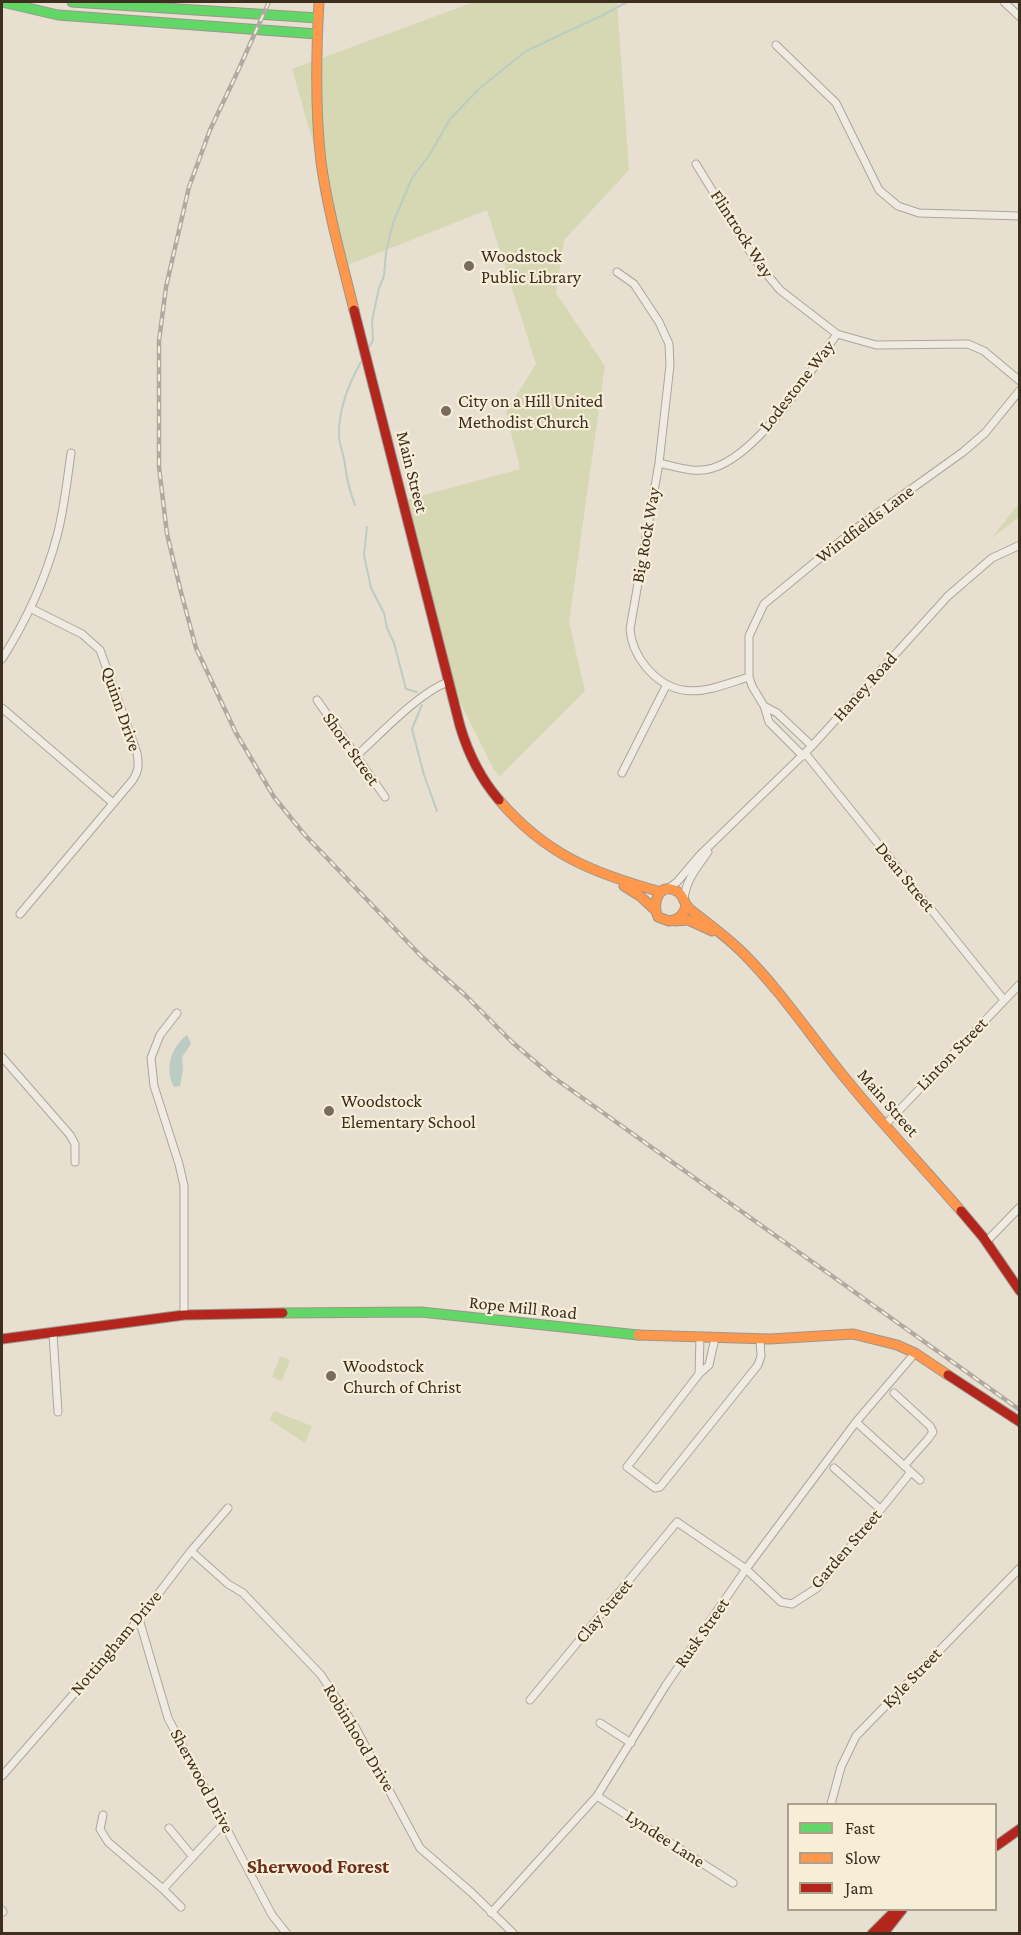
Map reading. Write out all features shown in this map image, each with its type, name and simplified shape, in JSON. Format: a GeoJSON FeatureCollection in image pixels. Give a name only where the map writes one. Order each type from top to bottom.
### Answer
{"type":"FeatureCollection","features":[{"type":"Feature","properties":{"kind":"main road"},"geometry":{"type":"LineString","coordinates":[[72,2],[318,18]]}},
{"type":"Feature","properties":{"kind":"main road","name":"Main Street"},"geometry":{"type":"LineString","coordinates":[[319,2],[318,122],[320,153],[328,201],[448,682],[469,751],[483,778],[502,806],[530,833],[553,849],[614,879],[640,896],[661,919],[688,920],[706,927],[739,949],[761,973],[843,1077],[970,1222],[1020,1291]]}},
{"type":"Feature","properties":{"kind":"main road"},"geometry":{"type":"LineString","coordinates":[[2,3],[58,15],[317,34]]}},
{"type":"Feature","properties":{"kind":"main road","name":"Main Street"},"geometry":{"type":"LineString","coordinates":[[614,879],[664,891],[678,892],[685,903],[726,939]]}},
{"type":"Feature","properties":{"kind":"main road"},"geometry":{"type":"LineString","coordinates":[[654,909],[655,899],[664,891]]}},
{"type":"Feature","properties":{"kind":"main road"},"geometry":{"type":"LineString","coordinates":[[672,921],[682,915],[685,903]]}},
{"type":"Feature","properties":{"kind":"main road","name":"Rope Mill Road"},"geometry":{"type":"LineString","coordinates":[[2,1339],[184,1316],[329,1312],[421,1312],[624,1335],[760,1339],[853,1334],[897,1345],[915,1353],[1020,1422]]}},
{"type":"Feature","properties":{"kind":"main road"},"geometry":{"type":"LineString","coordinates":[[997,1845],[1020,1830]]}},
{"type":"Feature","properties":{"kind":"main road"},"geometry":{"type":"LineString","coordinates":[[872,1934],[893,1913],[898,1911]]}},
{"type":"Feature","properties":{"kind":"main road"},"geometry":{"type":"LineString","coordinates":[[883,1934],[896,1920],[900,1911]]}},
{"type":"Feature","properties":{"kind":"street"},"geometry":{"type":"LineString","coordinates":[[1004,2],[1020,17]]}},
{"type":"Feature","properties":{"kind":"street"},"geometry":{"type":"LineString","coordinates":[[776,45],[836,103],[879,190],[898,206],[919,213],[1020,216]]}},
{"type":"Feature","properties":{"kind":"street","name":"Flintrock Way"},"geometry":{"type":"LineString","coordinates":[[696,164],[755,260],[780,290],[837,334],[876,345],[968,344],[984,351],[1020,381]]}},
{"type":"Feature","properties":{"kind":"street","name":"Big Rock Way"},"geometry":{"type":"LineString","coordinates":[[616,272],[634,284],[659,322],[669,344],[670,365],[659,463],[630,629],[631,642],[638,658],[666,686]]}},
{"type":"Feature","properties":{"kind":"street","name":"Lodestone Way"},"geometry":{"type":"LineString","coordinates":[[659,463],[688,470],[712,468],[732,459],[754,441],[790,400],[837,334]]}},
{"type":"Feature","properties":{"kind":"street","name":"Windfields Lane"},"geometry":{"type":"LineString","coordinates":[[749,677],[749,636],[764,604],[854,530],[963,452],[985,433],[1020,390]]}},
{"type":"Feature","properties":{"kind":"street"},"geometry":{"type":"LineString","coordinates":[[2,659],[32,609],[58,534],[71,453]]}},
{"type":"Feature","properties":{"kind":"street","name":"Haney Road"},"geometry":{"type":"LineString","coordinates":[[664,891],[676,882],[700,855],[804,755],[948,596],[992,558],[1020,545]]}},
{"type":"Feature","properties":{"kind":"street","name":"Quinn Drive"},"geometry":{"type":"LineString","coordinates":[[20,914],[132,781],[138,773],[139,765],[137,753],[100,650],[90,640],[32,609]]}},
{"type":"Feature","properties":{"kind":"street"},"geometry":{"type":"LineString","coordinates":[[622,773],[666,686],[686,691],[707,690],[749,677],[764,706],[769,722],[804,755]]}},
{"type":"Feature","properties":{"kind":"street"},"geometry":{"type":"LineString","coordinates":[[356,756],[421,698],[436,686],[448,682]]}},
{"type":"Feature","properties":{"kind":"street","name":"Short Street"},"geometry":{"type":"LineString","coordinates":[[317,700],[385,797]]}},
{"type":"Feature","properties":{"kind":"street"},"geometry":{"type":"LineString","coordinates":[[764,706],[777,713],[812,746]]}},
{"type":"Feature","properties":{"kind":"street"},"geometry":{"type":"LineString","coordinates":[[2,708],[113,803]]}},
{"type":"Feature","properties":{"kind":"street","name":"Dean Street"},"geometry":{"type":"LineString","coordinates":[[804,755],[1004,1000]]}},
{"type":"Feature","properties":{"kind":"street","name":"Haney Road"},"geometry":{"type":"LineString","coordinates":[[685,903],[685,892],[689,881],[718,840]]}},
{"type":"Feature","properties":{"kind":"street","name":"Linton Street"},"geometry":{"type":"LineString","coordinates":[[885,1125],[1020,984]]}},
{"type":"Feature","properties":{"kind":"street"},"geometry":{"type":"LineString","coordinates":[[177,1013],[160,1035],[151,1058],[154,1086],[184,1186],[184,1316]]}},
{"type":"Feature","properties":{"kind":"street"},"geometry":{"type":"LineString","coordinates":[[2,1059],[70,1135],[75,1144],[75,1161]]}},
{"type":"Feature","properties":{"kind":"street"},"geometry":{"type":"LineString","coordinates":[[986,1242],[1020,1207]]}},
{"type":"Feature","properties":{"kind":"street"},"geometry":{"type":"LineString","coordinates":[[53,1334],[58,1412]]}},
{"type":"Feature","properties":{"kind":"street"},"geometry":{"type":"LineString","coordinates":[[699,1374],[700,1337]]}},
{"type":"Feature","properties":{"kind":"street"},"geometry":{"type":"LineString","coordinates":[[715,1338],[709,1365],[699,1374],[627,1467],[655,1488],[660,1487],[759,1365],[760,1339]]}},
{"type":"Feature","properties":{"kind":"street","name":"Rusk Street"},"geometry":{"type":"LineString","coordinates":[[491,1913],[597,1796],[666,1685],[746,1569],[856,1422],[915,1353]]}},
{"type":"Feature","properties":{"kind":"street"},"geometry":{"type":"LineString","coordinates":[[894,1393],[930,1426],[933,1432],[904,1466]]}},
{"type":"Feature","properties":{"kind":"street"},"geometry":{"type":"LineString","coordinates":[[856,1422],[920,1480]]}},
{"type":"Feature","properties":{"kind":"street"},"geometry":{"type":"LineString","coordinates":[[834,1468],[880,1509]]}},
{"type":"Feature","properties":{"kind":"street","name":"Garden Street"},"geometry":{"type":"LineString","coordinates":[[677,1522],[746,1569],[781,1602],[792,1604],[817,1588],[910,1472]]}},
{"type":"Feature","properties":{"kind":"street","name":"Nottingham Drive"},"geometry":{"type":"LineString","coordinates":[[2,1776],[138,1619],[228,1508]]}},
{"type":"Feature","properties":{"kind":"street","name":"Clay Street"},"geometry":{"type":"LineString","coordinates":[[530,1700],[677,1522]]}},
{"type":"Feature","properties":{"kind":"street","name":"Robinhood Drive"},"geometry":{"type":"LineString","coordinates":[[191,1551],[228,1584],[243,1593],[321,1675],[354,1725],[420,1848],[472,1893],[514,1934]]}},
{"type":"Feature","properties":{"kind":"street","name":"Kyle Street"},"geometry":{"type":"LineString","coordinates":[[831,1803],[841,1767],[856,1736],[1020,1568]]}},
{"type":"Feature","properties":{"kind":"street","name":"Sherwood Drive"},"geometry":{"type":"LineString","coordinates":[[138,1619],[168,1718],[272,1915],[287,1934]]}},
{"type":"Feature","properties":{"kind":"street"},"geometry":{"type":"LineString","coordinates":[[600,1723],[631,1743]]}},
{"type":"Feature","properties":{"kind":"street","name":"Lyndee Lane"},"geometry":{"type":"LineString","coordinates":[[597,1796],[733,1882]]}},
{"type":"Feature","properties":{"kind":"street"},"geometry":{"type":"LineString","coordinates":[[103,1815],[100,1829],[108,1842],[181,1907]]}},
{"type":"Feature","properties":{"kind":"street"},"geometry":{"type":"LineString","coordinates":[[163,1889],[224,1823]]}},
{"type":"Feature","properties":{"kind":"street"},"geometry":{"type":"LineString","coordinates":[[169,1828],[193,1857]]}},
{"type":"Feature","properties":{"kind":"green space"},"geometry":{"type":"Polygon","coordinates":[[[474,2],[617,2],[629,170],[564,240],[556,293],[605,366],[569,622],[585,691],[500,776],[494,770],[451,684],[405,500],[520,469],[506,412],[536,364],[487,210],[348,265],[292,69],[474,2]]]}},
{"type":"Feature","properties":{"kind":"green space"},"geometry":{"type":"Polygon","coordinates":[[[1019,503],[1019,517],[991,539],[1019,503]]]}},
{"type":"Feature","properties":{"kind":"green space"},"geometry":{"type":"Polygon","coordinates":[[[280,1356],[290,1360],[282,1381],[272,1377],[280,1356]]]}},
{"type":"Feature","properties":{"kind":"green space"},"geometry":{"type":"Polygon","coordinates":[[[274,1411],[312,1426],[305,1443],[270,1420],[274,1411]]]}},
{"type":"Feature","properties":{"kind":"shaded area"},"geometry":{"type":"Polygon","coordinates":[[[187,1035],[191,1044],[182,1057],[183,1069],[180,1086],[174,1087],[170,1073],[171,1059],[181,1040],[187,1035]]]}},
{"type":"Feature","properties":{"kind":"waterway"},"geometry":{"type":"LineString","coordinates":[[370,346],[373,340],[372,321],[384,276],[386,252],[393,223],[412,178],[430,154],[450,119],[480,88],[526,51],[627,2]]}},
{"type":"Feature","properties":{"kind":"waterway"},"geometry":{"type":"LineString","coordinates":[[355,505],[347,480],[339,427],[345,398],[361,362]]}},
{"type":"Feature","properties":{"kind":"waterway"},"geometry":{"type":"LineString","coordinates":[[367,527],[364,555],[371,588],[384,613],[406,689],[417,692]]}},
{"type":"Feature","properties":{"kind":"waterway"},"geometry":{"type":"LineString","coordinates":[[422,705],[412,729],[424,775],[437,811]]}},
{"type":"Feature","properties":{"kind":"railway"},"geometry":{"type":"LineString","coordinates":[[269,2],[210,130],[189,187],[166,287],[159,341],[159,467],[167,534],[196,648],[236,733],[274,797],[304,834],[421,956],[465,995],[512,1042],[553,1077],[1020,1410]]}},
{"type":"Feature","properties":{"kind":"traffic: fast"},"geometry":{"type":"LineString","coordinates":[[2,2],[58,15],[317,34]]}},
{"type":"Feature","properties":{"kind":"traffic: fast"},"geometry":{"type":"LineString","coordinates":[[72,2],[318,18]]}},
{"type":"Feature","properties":{"kind":"traffic: fast"},"geometry":{"type":"LineString","coordinates":[[283,1313],[421,1312],[638,1335]]}},
{"type":"Feature","properties":{"kind":"traffic: slow"},"geometry":{"type":"LineString","coordinates":[[319,2],[317,82],[321,162],[331,218],[354,310]]}},
{"type":"Feature","properties":{"kind":"traffic: slow"},"geometry":{"type":"LineString","coordinates":[[499,800],[535,835],[572,860],[661,892]]}},
{"type":"Feature","properties":{"kind":"traffic: slow"},"geometry":{"type":"LineString","coordinates":[[624,886],[654,909]]}},
{"type":"Feature","properties":{"kind":"traffic: slow"},"geometry":{"type":"LineString","coordinates":[[686,905],[680,916],[669,921],[658,917],[656,911],[659,895],[666,889],[672,889],[682,896],[689,908],[743,953],[772,984],[863,1100],[961,1211]]}},
{"type":"Feature","properties":{"kind":"traffic: slow"},"geometry":{"type":"LineString","coordinates":[[675,921],[688,920],[712,931]]}},
{"type":"Feature","properties":{"kind":"traffic: slow"},"geometry":{"type":"LineString","coordinates":[[638,1335],[770,1339],[853,1334],[897,1345],[915,1353],[948,1375]]}},
{"type":"Feature","properties":{"kind":"traffic: jam"},"geometry":{"type":"LineString","coordinates":[[354,310],[460,726],[476,765],[499,800]]}},
{"type":"Feature","properties":{"kind":"traffic: jam"},"geometry":{"type":"LineString","coordinates":[[961,1211],[983,1237],[1020,1291]]}},
{"type":"Feature","properties":{"kind":"traffic: jam"},"geometry":{"type":"LineString","coordinates":[[2,1339],[184,1315],[283,1313]]}},
{"type":"Feature","properties":{"kind":"traffic: jam"},"geometry":{"type":"LineString","coordinates":[[948,1375],[1020,1422]]}},
{"type":"Feature","properties":{"kind":"traffic: jam"},"geometry":{"type":"LineString","coordinates":[[997,1845],[1020,1829]]}},
{"type":"Feature","properties":{"kind":"traffic: jam"},"geometry":{"type":"LineString","coordinates":[[872,1934],[893,1913],[899,1911]]}},
{"type":"Feature","properties":{"kind":"traffic: jam"},"geometry":{"type":"LineString","coordinates":[[883,1934],[901,1911]]}},
{"type":"Feature","properties":{"kind":"place","name":"Woodstock Public Library"},"geometry":{"type":"Point","coordinates":[469,266]}},
{"type":"Feature","properties":{"kind":"place","name":"City on a Hill United Methodist Church"},"geometry":{"type":"Point","coordinates":[446,411]}},
{"type":"Feature","properties":{"kind":"place","name":"Woodstock Elementary School"},"geometry":{"type":"Point","coordinates":[329,1111]}},
{"type":"Feature","properties":{"kind":"place","name":"Woodstock Church of Christ"},"geometry":{"type":"Point","coordinates":[331,1376]}},
{"type":"Feature","properties":{"kind":"district","name":"Sherwood Forest"},"geometry":{"type":"Point","coordinates":[318,1867]}}]}
